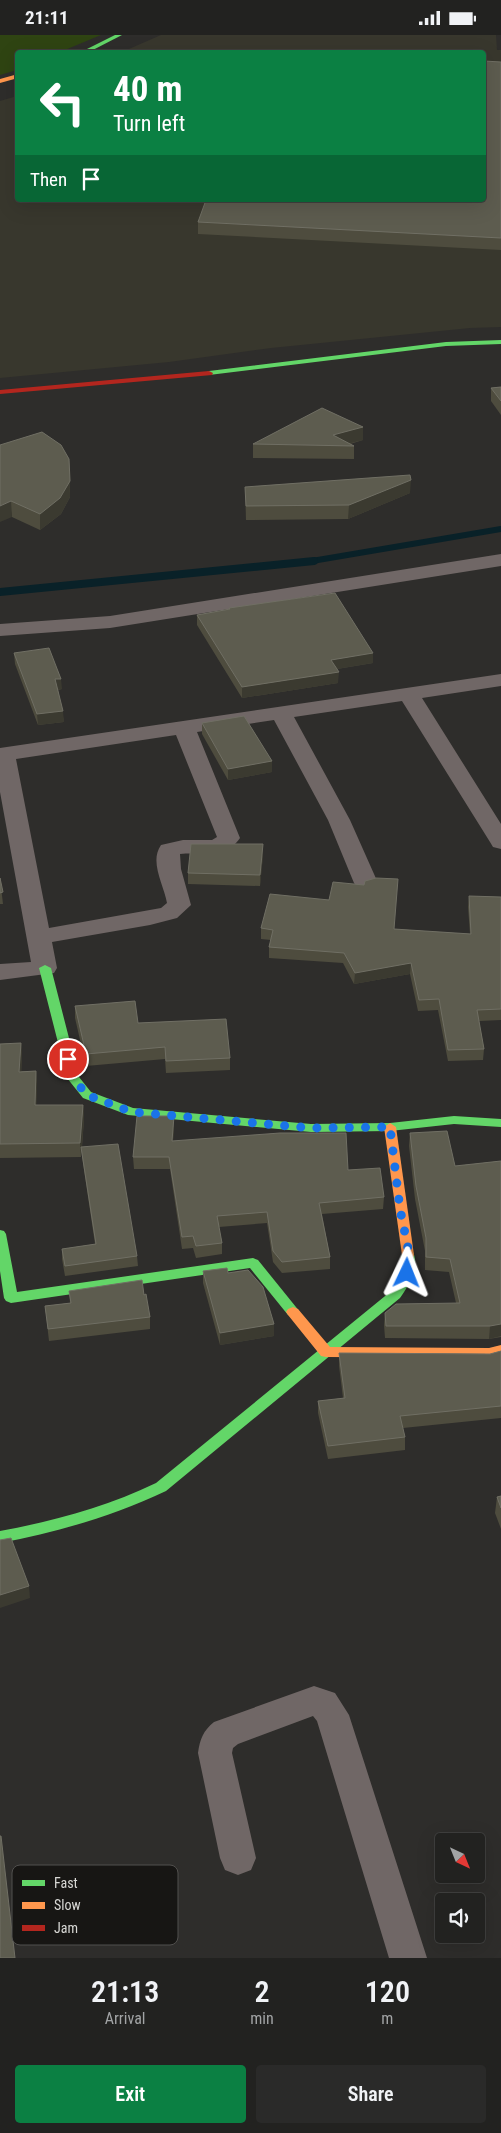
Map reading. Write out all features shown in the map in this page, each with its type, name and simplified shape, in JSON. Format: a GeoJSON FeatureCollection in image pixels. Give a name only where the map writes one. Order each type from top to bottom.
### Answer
{"type":"FeatureCollection","features":[{"type":"Feature","properties":{"kind":"street"},"geometry":{"type":"LineString","coordinates":[[87,50],[119,35]]}},
{"type":"Feature","properties":{"kind":"street"},"geometry":{"type":"LineString","coordinates":[[0,81],[15,77]]}},
{"type":"Feature","properties":{"kind":"street"},"geometry":{"type":"LineString","coordinates":[[0,392],[218,372],[446,344],[501,342]]}},
{"type":"Feature","properties":{"kind":"street"},"geometry":{"type":"LineString","coordinates":[[0,631],[110,622],[501,560]]}},
{"type":"Feature","properties":{"kind":"street"},"geometry":{"type":"LineString","coordinates":[[501,680],[2,755],[45,968],[73,1078],[87,1095],[132,1112],[311,1128],[390,1127],[454,1120],[501,1123]]}},
{"type":"Feature","properties":{"kind":"street"},"geometry":{"type":"LineString","coordinates":[[408,693],[501,842]]}},
{"type":"Feature","properties":{"kind":"street"},"geometry":{"type":"LineString","coordinates":[[282,713],[338,820],[366,883]]}},
{"type":"Feature","properties":{"kind":"street"},"geometry":{"type":"LineString","coordinates":[[39,937],[169,913],[179,905],[178,894],[167,857],[169,851],[184,847],[210,848],[223,845],[229,838],[184,727]]}},
{"type":"Feature","properties":{"kind":"street"},"geometry":{"type":"LineString","coordinates":[[0,972],[45,968]]}},
{"type":"Feature","properties":{"kind":"street"},"geometry":{"type":"LineString","coordinates":[[0,1537],[35,1531],[96,1515],[132,1503],[160,1487],[395,1295],[407,1273],[408,1248],[400,1209],[390,1127]]}},
{"type":"Feature","properties":{"kind":"street"},"geometry":{"type":"LineString","coordinates":[[0,1234],[11,1298],[253,1263],[326,1352]]}},
{"type":"Feature","properties":{"kind":"street"},"geometry":{"type":"LineString","coordinates":[[326,1352],[489,1353],[501,1351]]}},
{"type":"Feature","properties":{"kind":"street"},"geometry":{"type":"LineString","coordinates":[[238,1858],[215,1753],[217,1741],[226,1733],[314,1701],[323,1703],[332,1715],[408,1958]]}},
{"type":"Feature","properties":{"kind":"shaded area"},"geometry":{"type":"Polygon","coordinates":[[[161,35],[496,35],[497,50],[501,50],[501,327],[470,328],[271,348],[169,362],[0,378],[0,101],[15,97],[15,202],[486,202],[486,50],[127,50],[161,35]]]}},
{"type":"Feature","properties":{"kind":"green space"},"geometry":{"type":"Polygon","coordinates":[[[0,35],[101,35],[65,50],[15,50],[15,71],[0,75],[0,35]]]}},
{"type":"Feature","properties":{"kind":"building"},"geometry":{"type":"Polygon","coordinates":[[[486,61],[501,62],[501,238],[198,222],[205,202],[486,202],[486,61]]]}},
{"type":"Feature","properties":{"kind":"building"},"geometry":{"type":"Polygon","coordinates":[[[501,387],[501,401],[491,388],[501,387]]]}},
{"type":"Feature","properties":{"kind":"building"},"geometry":{"type":"Polygon","coordinates":[[[322,408],[363,427],[333,435],[354,446],[253,444],[322,408]]]}},
{"type":"Feature","properties":{"kind":"building"},"geometry":{"type":"Polygon","coordinates":[[[42,432],[61,445],[69,459],[70,481],[60,498],[40,514],[11,501],[0,506],[0,445],[42,432]]]}},
{"type":"Feature","properties":{"kind":"building"},"geometry":{"type":"Polygon","coordinates":[[[410,475],[411,480],[349,505],[246,506],[245,487],[410,475]]]}},
{"type":"Feature","properties":{"kind":"building"},"geometry":{"type":"Polygon","coordinates":[[[335,593],[373,653],[331,660],[339,672],[242,687],[197,615],[229,608],[335,593]]]}},
{"type":"Feature","properties":{"kind":"building"},"geometry":{"type":"Polygon","coordinates":[[[49,648],[61,679],[55,679],[63,711],[37,714],[14,653],[49,648]]]}},
{"type":"Feature","properties":{"kind":"building"},"geometry":{"type":"Polygon","coordinates":[[[244,716],[272,761],[228,769],[202,723],[244,716]]]}},
{"type":"Feature","properties":{"kind":"building"},"geometry":{"type":"Polygon","coordinates":[[[191,844],[263,844],[260,875],[188,873],[191,844]]]}},
{"type":"Feature","properties":{"kind":"building"},"geometry":{"type":"Polygon","coordinates":[[[0,878],[3,892],[0,893],[0,878]]]}},
{"type":"Feature","properties":{"kind":"building"},"geometry":{"type":"Polygon","coordinates":[[[376,878],[398,879],[394,929],[471,934],[469,896],[501,897],[501,1009],[477,1010],[484,1049],[448,1050],[439,999],[419,1000],[411,963],[355,973],[344,953],[269,947],[273,930],[261,928],[270,894],[329,900],[333,882],[364,885],[365,881],[376,878]]]}},
{"type":"Feature","properties":{"kind":"building"},"geometry":{"type":"Polygon","coordinates":[[[135,1001],[138,1023],[226,1019],[230,1058],[166,1061],[165,1047],[86,1054],[75,1006],[135,1001]]]}},
{"type":"Feature","properties":{"kind":"building"},"geometry":{"type":"Polygon","coordinates":[[[21,1043],[19,1072],[36,1071],[35,1105],[83,1105],[80,1143],[0,1144],[0,1044],[21,1043]]]}},
{"type":"Feature","properties":{"kind":"building"},"geometry":{"type":"Polygon","coordinates":[[[137,1116],[174,1116],[172,1141],[280,1133],[346,1133],[348,1170],[380,1168],[384,1197],[319,1203],[330,1257],[282,1262],[273,1251],[267,1212],[217,1216],[222,1243],[196,1246],[193,1236],[182,1237],[169,1157],[133,1157],[137,1116]]]}},
{"type":"Feature","properties":{"kind":"building"},"geometry":{"type":"Polygon","coordinates":[[[447,1131],[455,1166],[501,1161],[501,1324],[490,1326],[386,1326],[385,1313],[396,1304],[460,1303],[450,1259],[426,1257],[426,1238],[416,1186],[410,1133],[447,1131]]]}},
{"type":"Feature","properties":{"kind":"building"},"geometry":{"type":"Polygon","coordinates":[[[118,1144],[137,1256],[65,1266],[62,1249],[96,1244],[81,1147],[118,1144]]]}},
{"type":"Feature","properties":{"kind":"building"},"geometry":{"type":"Polygon","coordinates":[[[227,1268],[228,1273],[248,1270],[263,1287],[274,1324],[220,1333],[203,1271],[227,1268]]]}},
{"type":"Feature","properties":{"kind":"building"},"geometry":{"type":"Polygon","coordinates":[[[142,1280],[150,1317],[48,1329],[45,1306],[71,1303],[69,1291],[142,1280]]]}},
{"type":"Feature","properties":{"kind":"building"},"geometry":{"type":"Polygon","coordinates":[[[501,1351],[501,1406],[400,1416],[405,1437],[328,1446],[318,1401],[345,1398],[339,1353],[490,1354],[501,1351]]]}},
{"type":"Feature","properties":{"kind":"building"},"geometry":{"type":"Polygon","coordinates":[[[501,1496],[501,1508],[497,1497],[501,1496]]]}},
{"type":"Feature","properties":{"kind":"building"},"geometry":{"type":"Polygon","coordinates":[[[11,1538],[29,1586],[0,1595],[0,1540],[11,1538]]]}},
{"type":"Feature","properties":{"kind":"building"},"geometry":{"type":"Polygon","coordinates":[[[0,1836],[1,1836],[15,1958],[0,1958],[0,1836]]]}},
{"type":"Feature","properties":{"kind":"waterway"},"geometry":{"type":"LineString","coordinates":[[309,561],[501,529]]}},
{"type":"Feature","properties":{"kind":"waterway"},"geometry":{"type":"LineString","coordinates":[[0,592],[309,561]]}},
{"type":"Feature","properties":{"kind":"waterway"},"geometry":{"type":"LineString","coordinates":[[309,561],[314,561]]}},
{"type":"Feature","properties":{"kind":"traffic: fast"},"geometry":{"type":"LineString","coordinates":[[87,50],[119,35]]}},
{"type":"Feature","properties":{"kind":"traffic: fast"},"geometry":{"type":"LineString","coordinates":[[209,373],[446,344],[501,342]]}},
{"type":"Feature","properties":{"kind":"traffic: fast"},"geometry":{"type":"LineString","coordinates":[[45,968],[73,1078],[87,1095],[132,1112],[311,1128],[390,1127],[454,1120],[501,1123]]}},
{"type":"Feature","properties":{"kind":"traffic: fast"},"geometry":{"type":"LineString","coordinates":[[0,1234],[11,1298],[253,1263],[293,1312]]}},
{"type":"Feature","properties":{"kind":"traffic: fast"},"geometry":{"type":"LineString","coordinates":[[0,1537],[42,1529],[102,1512],[161,1487],[395,1295],[405,1277],[408,1255]]}},
{"type":"Feature","properties":{"kind":"traffic: slow"},"geometry":{"type":"LineString","coordinates":[[0,81],[15,77]]}},
{"type":"Feature","properties":{"kind":"traffic: slow"},"geometry":{"type":"LineString","coordinates":[[390,1127],[408,1255]]}},
{"type":"Feature","properties":{"kind":"traffic: slow"},"geometry":{"type":"LineString","coordinates":[[293,1312],[326,1352],[489,1353],[501,1350]]}},
{"type":"Feature","properties":{"kind":"traffic: jam"},"geometry":{"type":"LineString","coordinates":[[0,392],[209,373]]}},
{"type":"Feature","properties":{"kind":"route"},"geometry":{"type":"LineString","coordinates":[[68,1059],[73,1078],[87,1095],[132,1112],[311,1128],[390,1127],[400,1209],[408,1248],[407,1273]]}}]}
